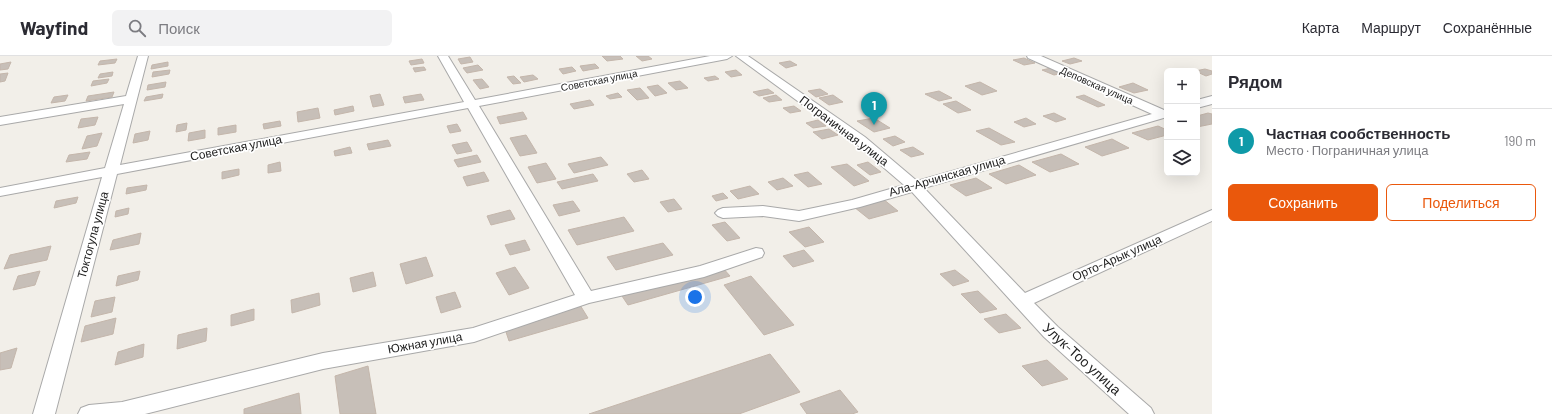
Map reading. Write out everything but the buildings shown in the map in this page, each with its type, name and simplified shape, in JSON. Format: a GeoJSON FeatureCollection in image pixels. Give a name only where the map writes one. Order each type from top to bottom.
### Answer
{"type":"FeatureCollection","features":[{"type":"Feature","properties":{"kind":"street","name":"Токтогула улица"},"geometry":{"type":"LineString","coordinates":[[44,414],[143,56]]}},
{"type":"Feature","properties":{"kind":"street"},"geometry":{"type":"LineString","coordinates":[[442,56],[586,298]]}},
{"type":"Feature","properties":{"kind":"street","name":"Советская улица"},"geometry":{"type":"LineString","coordinates":[[0,192],[727,56]]}},
{"type":"Feature","properties":{"kind":"street","name":"Пограничная улица"},"geometry":{"type":"LineString","coordinates":[[740,56],[860,140],[913,185],[1022,302]]}},
{"type":"Feature","properties":{"kind":"street","name":"Деповская улица"},"geometry":{"type":"LineString","coordinates":[[1032,56],[1164,113]]}},
{"type":"Feature","properties":{"kind":"street"},"geometry":{"type":"LineString","coordinates":[[0,121],[132,98]]}},
{"type":"Feature","properties":{"kind":"street"},"geometry":{"type":"LineString","coordinates":[[1200,103],[1212,100]]}},
{"type":"Feature","properties":{"kind":"street","name":"Ала-Арчинская улица"},"geometry":{"type":"LineString","coordinates":[[723,213],[763,211],[799,216],[855,204],[913,185],[1164,113]]}},
{"type":"Feature","properties":{"kind":"street","name":"Орто-Арык улица"},"geometry":{"type":"LineString","coordinates":[[1022,302],[1212,215]]}},
{"type":"Feature","properties":{"kind":"street","name":"Южная улица"},"geometry":{"type":"LineString","coordinates":[[89,414],[122,411],[324,361],[474,335],[586,298],[704,271],[756,253]]}},
{"type":"Feature","properties":{"kind":"street","name":"Улук-Тоо улица"},"geometry":{"type":"LineString","coordinates":[[1022,302],[1051,332],[1143,414]]}},
{"type":"Feature","properties":{"kind":"place","name":"Частная сообственность"},"geometry":{"type":"Point","coordinates":[874,125]}}]}
